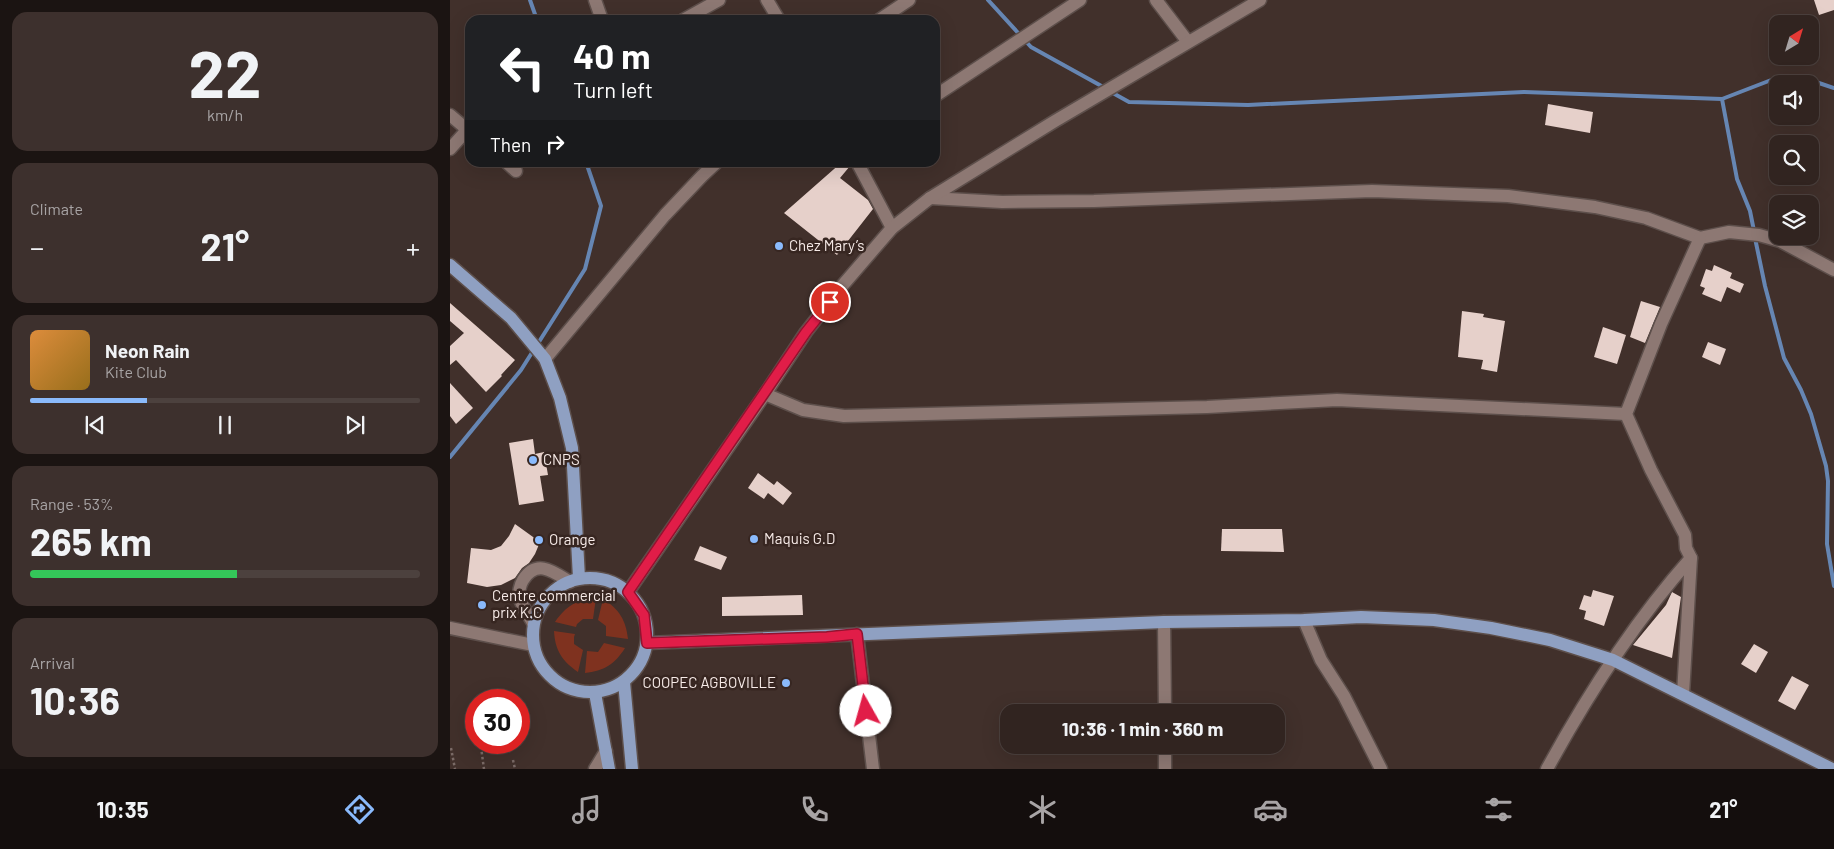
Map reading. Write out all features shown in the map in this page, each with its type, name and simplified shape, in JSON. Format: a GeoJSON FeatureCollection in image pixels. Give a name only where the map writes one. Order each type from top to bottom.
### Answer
{"type":"FeatureCollection","features":[{"type":"Feature","properties":{"kind":"main road"},"geometry":{"type":"LineString","coordinates":[[450,265],[511,318],[544,359],[560,398],[572,448],[574,580]]}},
{"type":"Feature","properties":{"kind":"main road"},"geometry":{"type":"LineString","coordinates":[[574,580],[605,580],[628,592],[644,615],[647,643],[643,658],[635,672],[624,682],[610,689],[594,693],[574,690],[555,681],[540,665],[533,645],[533,623],[542,602],[558,586],[574,580]]}},
{"type":"Feature","properties":{"kind":"main road"},"geometry":{"type":"LineString","coordinates":[[647,643],[1164,622],[1304,620],[1361,617],[1434,620],[1481,626],[1550,640],[1613,660],[1832,769]]}},
{"type":"Feature","properties":{"kind":"main road"},"geometry":{"type":"LineString","coordinates":[[624,682],[632,769]]}},
{"type":"Feature","properties":{"kind":"main road"},"geometry":{"type":"LineString","coordinates":[[594,693],[609,769]]}},
{"type":"Feature","properties":{"kind":"street"},"geometry":{"type":"LineString","coordinates":[[595,0],[600,15]]}},
{"type":"Feature","properties":{"kind":"street"},"geometry":{"type":"LineString","coordinates":[[692,15],[719,0]]}},
{"type":"Feature","properties":{"kind":"street"},"geometry":{"type":"LineString","coordinates":[[767,0],[776,15]]}},
{"type":"Feature","properties":{"kind":"street"},"geometry":{"type":"LineString","coordinates":[[886,15],[909,0]]}},
{"type":"Feature","properties":{"kind":"street"},"geometry":{"type":"LineString","coordinates":[[940,93],[1080,0]]}},
{"type":"Feature","properties":{"kind":"street"},"geometry":{"type":"LineString","coordinates":[[1156,0],[1188,42]]}},
{"type":"Feature","properties":{"kind":"street"},"geometry":{"type":"LineString","coordinates":[[628,592],[806,332],[842,286],[892,228],[930,198],[1260,0]]}},
{"type":"Feature","properties":{"kind":"street"},"geometry":{"type":"LineString","coordinates":[[450,115],[465,128]]}},
{"type":"Feature","properties":{"kind":"street"},"geometry":{"type":"LineString","coordinates":[[450,149],[465,135]]}},
{"type":"Feature","properties":{"kind":"street"},"geometry":{"type":"LineString","coordinates":[[544,359],[665,215],[712,167]]}},
{"type":"Feature","properties":{"kind":"street"},"geometry":{"type":"LineString","coordinates":[[860,167],[892,228]]}},
{"type":"Feature","properties":{"kind":"street"},"geometry":{"type":"LineString","coordinates":[[930,198],[1002,202],[1372,191],[1508,196],[1595,207],[1638,216],[1700,238],[1729,232],[1759,235],[1780,241],[1834,270]]}},
{"type":"Feature","properties":{"kind":"street"},"geometry":{"type":"LineString","coordinates":[[1683,694],[1691,558],[1686,548],[1685,535],[1651,470],[1626,414],[1661,324],[1700,238]]}},
{"type":"Feature","properties":{"kind":"street"},"geometry":{"type":"LineString","coordinates":[[765,394],[803,410],[826,415],[844,416],[1207,407],[1337,400],[1626,414]]}},
{"type":"Feature","properties":{"kind":"street"},"geometry":{"type":"LineString","coordinates":[[1547,769],[1564,738],[1630,632],[1667,584],[1691,558]]}},
{"type":"Feature","properties":{"kind":"street"},"geometry":{"type":"LineString","coordinates":[[533,623],[519,598],[520,585],[526,575],[532,570],[549,569],[574,580]]}},
{"type":"Feature","properties":{"kind":"street"},"geometry":{"type":"LineString","coordinates":[[1304,620],[1321,660],[1344,696],[1381,769]]}},
{"type":"Feature","properties":{"kind":"street"},"geometry":{"type":"LineString","coordinates":[[1164,622],[1165,704]]}},
{"type":"Feature","properties":{"kind":"street"},"geometry":{"type":"LineString","coordinates":[[450,628],[533,645]]}},
{"type":"Feature","properties":{"kind":"street"},"geometry":{"type":"LineString","coordinates":[[857,634],[873,769]]}},
{"type":"Feature","properties":{"kind":"street"},"geometry":{"type":"LineString","coordinates":[[595,769],[606,751]]}},
{"type":"Feature","properties":{"kind":"street"},"geometry":{"type":"LineString","coordinates":[[1165,754],[1165,769]]}},
{"type":"Feature","properties":{"kind":"path"},"geometry":{"type":"LineString","coordinates":[[451,748],[455,769]]}},
{"type":"Feature","properties":{"kind":"path"},"geometry":{"type":"LineString","coordinates":[[481,754],[484,769]]}},
{"type":"Feature","properties":{"kind":"path"},"geometry":{"type":"LineString","coordinates":[[513,760],[515,769]]}},
{"type":"Feature","properties":{"kind":"shaded area"},"geometry":{"type":"Polygon","coordinates":[[[596,598],[593,619],[583,619],[576,627],[555,622],[572,604],[596,598]]]}},
{"type":"Feature","properties":{"kind":"shaded area"},"geometry":{"type":"Polygon","coordinates":[[[603,599],[621,616],[626,626],[628,639],[606,636],[606,626],[598,620],[603,599]]]}},
{"type":"Feature","properties":{"kind":"shaded area"},"geometry":{"type":"Polygon","coordinates":[[[554,631],[575,634],[574,644],[583,650],[578,672],[560,654],[554,631]]]}},
{"type":"Feature","properties":{"kind":"shaded area"},"geometry":{"type":"Polygon","coordinates":[[[604,643],[625,648],[608,666],[585,673],[587,651],[598,652],[604,643]]]}},
{"type":"Feature","properties":{"kind":"building"},"geometry":{"type":"Polygon","coordinates":[[[1814,0],[1834,0],[1834,10],[1819,15],[1814,0]]]}},
{"type":"Feature","properties":{"kind":"building"},"geometry":{"type":"Polygon","coordinates":[[[1548,104],[1593,112],[1590,133],[1545,125],[1548,104]]]}},
{"type":"Feature","properties":{"kind":"building"},"geometry":{"type":"Polygon","coordinates":[[[836,167],[849,167],[840,178],[868,200],[873,209],[837,255],[784,213],[836,167]]]}},
{"type":"Feature","properties":{"kind":"building"},"geometry":{"type":"Polygon","coordinates":[[[1714,265],[1732,273],[1730,278],[1744,284],[1740,293],[1727,287],[1721,302],[1702,294],[1705,288],[1700,286],[1706,269],[1712,271],[1714,265]]]}},
{"type":"Feature","properties":{"kind":"building"},"geometry":{"type":"Polygon","coordinates":[[[1641,301],[1660,307],[1645,343],[1630,337],[1641,301]]]}},
{"type":"Feature","properties":{"kind":"building"},"geometry":{"type":"Polygon","coordinates":[[[450,303],[515,360],[486,392],[456,360],[450,365],[450,346],[464,333],[450,321],[450,303]]]}},
{"type":"Feature","properties":{"kind":"building"},"geometry":{"type":"Polygon","coordinates":[[[1462,311],[1484,314],[1483,317],[1505,321],[1497,372],[1481,369],[1483,360],[1458,357],[1462,311]]]}},
{"type":"Feature","properties":{"kind":"building"},"geometry":{"type":"Polygon","coordinates":[[[1603,327],[1626,335],[1617,364],[1594,357],[1603,327]]]}},
{"type":"Feature","properties":{"kind":"building"},"geometry":{"type":"Polygon","coordinates":[[[1708,342],[1726,349],[1720,365],[1702,357],[1708,342]]]}},
{"type":"Feature","properties":{"kind":"building"},"geometry":{"type":"Polygon","coordinates":[[[450,383],[473,408],[456,424],[450,416],[450,383]]]}},
{"type":"Feature","properties":{"kind":"building"},"geometry":{"type":"Polygon","coordinates":[[[533,439],[535,454],[544,452],[548,475],[540,476],[544,501],[519,505],[509,443],[533,439]]]}},
{"type":"Feature","properties":{"kind":"building"},"geometry":{"type":"Polygon","coordinates":[[[758,473],[774,485],[777,481],[792,493],[783,505],[768,493],[764,499],[748,488],[758,473]]]}},
{"type":"Feature","properties":{"kind":"building"},"geometry":{"type":"Polygon","coordinates":[[[515,524],[540,542],[529,563],[522,568],[515,578],[501,585],[487,587],[467,583],[471,548],[491,550],[501,546],[515,524]]]}},
{"type":"Feature","properties":{"kind":"building"},"geometry":{"type":"Polygon","coordinates":[[[1222,529],[1282,529],[1284,552],[1221,551],[1222,529]]]}},
{"type":"Feature","properties":{"kind":"building"},"geometry":{"type":"Polygon","coordinates":[[[700,546],[727,557],[721,570],[694,560],[700,546]]]}},
{"type":"Feature","properties":{"kind":"building"},"geometry":{"type":"Polygon","coordinates":[[[1593,590],[1614,596],[1604,626],[1584,619],[1586,611],[1579,609],[1584,595],[1591,597],[1593,590]]]}},
{"type":"Feature","properties":{"kind":"building"},"geometry":{"type":"Polygon","coordinates":[[[1672,592],[1681,597],[1672,658],[1633,645],[1666,605],[1672,592]]]}},
{"type":"Feature","properties":{"kind":"building"},"geometry":{"type":"Polygon","coordinates":[[[802,595],[803,615],[722,616],[722,597],[802,595]]]}},
{"type":"Feature","properties":{"kind":"building"},"geometry":{"type":"Polygon","coordinates":[[[1754,644],[1768,652],[1756,673],[1741,664],[1754,644]]]}},
{"type":"Feature","properties":{"kind":"building"},"geometry":{"type":"Polygon","coordinates":[[[1792,676],[1809,685],[1795,710],[1778,701],[1792,676]]]}},
{"type":"Feature","properties":{"kind":"waterway"},"geometry":{"type":"LineString","coordinates":[[530,0],[535,15]]}},
{"type":"Feature","properties":{"kind":"waterway"},"geometry":{"type":"LineString","coordinates":[[988,0],[1031,47],[1105,88]]}},
{"type":"Feature","properties":{"kind":"waterway"},"geometry":{"type":"LineString","coordinates":[[1722,99],[1779,77],[1816,82],[1834,88]]}},
{"type":"Feature","properties":{"kind":"waterway"},"geometry":{"type":"LineString","coordinates":[[1111,92],[1129,102],[1248,105],[1524,92],[1722,99],[1737,179],[1750,211],[1754,231]]}},
{"type":"Feature","properties":{"kind":"waterway"},"geometry":{"type":"LineString","coordinates":[[537,345],[585,269],[601,206],[588,167]]}},
{"type":"Feature","properties":{"kind":"waterway"},"geometry":{"type":"LineString","coordinates":[[1755,238],[1765,286],[1784,358],[1811,414],[1826,466],[1828,481],[1827,544],[1834,586]]}},
{"type":"Feature","properties":{"kind":"waterway"},"geometry":{"type":"LineString","coordinates":[[450,457],[521,370],[533,351]]}},
{"type":"Feature","properties":{"kind":"place","name":"Chez Mary’s"},"geometry":{"type":"Point","coordinates":[779,246]}},
{"type":"Feature","properties":{"kind":"place","name":"CNPS"},"geometry":{"type":"Point","coordinates":[533,460]}},
{"type":"Feature","properties":{"kind":"place","name":"Maquis G.D"},"geometry":{"type":"Point","coordinates":[754,539]}},
{"type":"Feature","properties":{"kind":"place","name":"Orange"},"geometry":{"type":"Point","coordinates":[539,540]}},
{"type":"Feature","properties":{"kind":"place","name":"Centre commercial prix K.C"},"geometry":{"type":"Point","coordinates":[482,605]}},
{"type":"Feature","properties":{"kind":"place","name":"COOPEC AGBOVILLE"},"geometry":{"type":"Point","coordinates":[786,683]}},
{"type":"Feature","properties":{"kind":"route"},"geometry":{"type":"LineString","coordinates":[[830,302],[806,332],[628,592],[644,615],[647,643],[827,637],[857,634],[866,711]]}}]}
